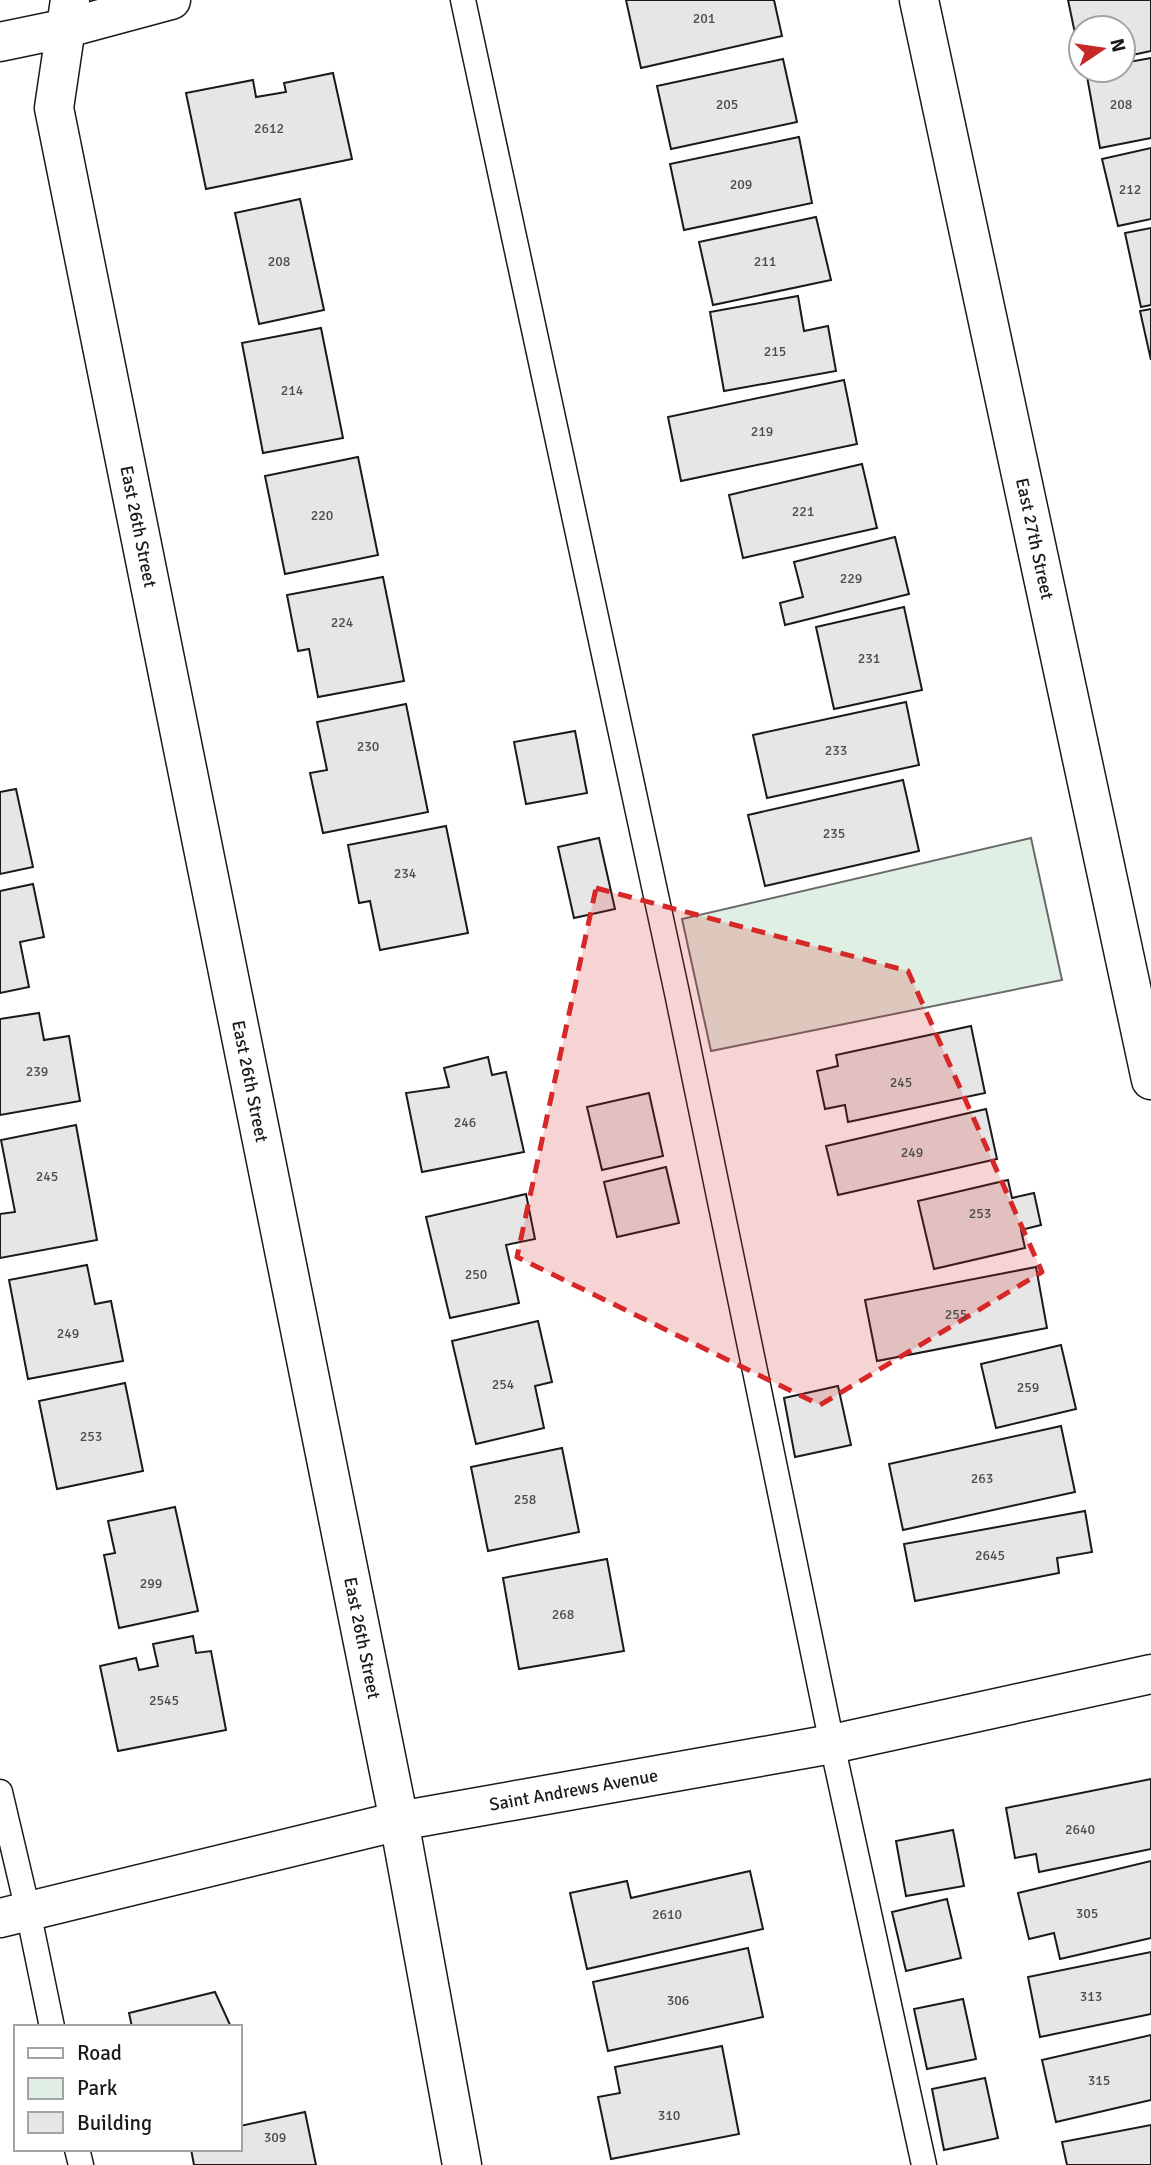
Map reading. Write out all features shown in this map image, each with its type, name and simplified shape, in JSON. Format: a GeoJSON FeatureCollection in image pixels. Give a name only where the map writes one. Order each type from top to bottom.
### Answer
{"type":"FeatureCollection","features":[{"type":"Feature","properties":{"kind":"street"},"geometry":{"type":"LineString","coordinates":[[0,42],[68,14],[171,0]]}},
{"type":"Feature","properties":{"kind":"street","name":"East 27th Street"},"geometry":{"type":"LineString","coordinates":[[919,0],[1151,1080]]}},
{"type":"Feature","properties":{"kind":"street","name":"East 26th Street"},"geometry":{"type":"LineString","coordinates":[[68,14],[54,108],[399,1821],[463,2165]]}},
{"type":"Feature","properties":{"kind":"street","name":"Saint Andrews Avenue"},"geometry":{"type":"LineString","coordinates":[[14,1914],[399,1821],[832,1744],[1151,1674]]}},
{"type":"Feature","properties":{"kind":"lane"},"geometry":{"type":"LineString","coordinates":[[463,0],[677,993],[832,1744],[924,2165]]}},
{"type":"Feature","properties":{"kind":"lane"},"geometry":{"type":"LineString","coordinates":[[0,1792],[14,1914],[51,2025]]}},
{"type":"Feature","properties":{"kind":"highlighted area"},"geometry":{"type":"Polygon","coordinates":[[[596,888],[908,971],[1042,1272],[820,1405],[517,1257],[596,888]]]}},
{"type":"Feature","properties":{"kind":"green space"},"geometry":{"type":"Polygon","coordinates":[[[1031,838],[1062,980],[711,1051],[682,919],[1031,838]]]}},
{"type":"Feature","properties":{"kind":"building"},"geometry":{"type":"Polygon","coordinates":[[[626,0],[774,0],[782,36],[641,68],[626,0]]]}},
{"type":"Feature","properties":{"kind":"building"},"geometry":{"type":"Polygon","coordinates":[[[1068,0],[1151,0],[1151,51],[1137,54],[1137,14],[1071,14],[1068,0]]]}},
{"type":"Feature","properties":{"kind":"building"},"geometry":{"type":"Polygon","coordinates":[[[1151,58],[1151,138],[1100,148],[1088,84],[1137,84],[1137,60],[1151,58]]]}},
{"type":"Feature","properties":{"kind":"building"},"geometry":{"type":"Polygon","coordinates":[[[783,59],[797,122],[671,149],[657,86],[783,59]]]}},
{"type":"Feature","properties":{"kind":"building"},"geometry":{"type":"Polygon","coordinates":[[[333,73],[352,159],[206,189],[186,93],[253,80],[256,97],[286,92],[284,83],[333,73]]]}},
{"type":"Feature","properties":{"kind":"building"},"geometry":{"type":"Polygon","coordinates":[[[799,137],[812,203],[684,230],[670,164],[799,137]]]}},
{"type":"Feature","properties":{"kind":"building"},"geometry":{"type":"Polygon","coordinates":[[[1151,148],[1151,219],[1118,226],[1102,159],[1151,148]]]}},
{"type":"Feature","properties":{"kind":"building"},"geometry":{"type":"Polygon","coordinates":[[[300,199],[324,310],[259,324],[235,213],[300,199]]]}},
{"type":"Feature","properties":{"kind":"building"},"geometry":{"type":"Polygon","coordinates":[[[816,217],[831,280],[713,305],[699,242],[816,217]]]}},
{"type":"Feature","properties":{"kind":"building"},"geometry":{"type":"Polygon","coordinates":[[[1151,228],[1151,305],[1141,307],[1125,233],[1151,228]]]}},
{"type":"Feature","properties":{"kind":"building"},"geometry":{"type":"Polygon","coordinates":[[[798,296],[804,331],[828,326],[836,371],[724,391],[710,312],[798,296]]]}},
{"type":"Feature","properties":{"kind":"building"},"geometry":{"type":"Polygon","coordinates":[[[1151,309],[1151,360],[1140,311],[1151,309]]]}},
{"type":"Feature","properties":{"kind":"building"},"geometry":{"type":"Polygon","coordinates":[[[321,328],[343,438],[263,453],[242,343],[321,328]]]}},
{"type":"Feature","properties":{"kind":"building"},"geometry":{"type":"Polygon","coordinates":[[[844,380],[857,444],[681,481],[668,417],[844,380]]]}},
{"type":"Feature","properties":{"kind":"building"},"geometry":{"type":"Polygon","coordinates":[[[358,457],[378,555],[285,574],[265,476],[358,457]]]}},
{"type":"Feature","properties":{"kind":"building"},"geometry":{"type":"Polygon","coordinates":[[[862,464],[877,528],[743,558],[729,495],[862,464]]]}},
{"type":"Feature","properties":{"kind":"building"},"geometry":{"type":"Polygon","coordinates":[[[895,537],[909,594],[785,625],[780,603],[803,597],[794,562],[895,537]]]}},
{"type":"Feature","properties":{"kind":"building"},"geometry":{"type":"Polygon","coordinates":[[[383,577],[404,681],[318,697],[309,649],[298,651],[287,595],[383,577]]]}},
{"type":"Feature","properties":{"kind":"building"},"geometry":{"type":"Polygon","coordinates":[[[904,607],[922,690],[834,709],[816,627],[904,607]]]}},
{"type":"Feature","properties":{"kind":"building"},"geometry":{"type":"Polygon","coordinates":[[[906,702],[919,765],[767,798],[753,735],[906,702]]]}},
{"type":"Feature","properties":{"kind":"building"},"geometry":{"type":"Polygon","coordinates":[[[406,704],[428,812],[323,833],[310,773],[327,770],[317,722],[406,704]]]}},
{"type":"Feature","properties":{"kind":"building"},"geometry":{"type":"Polygon","coordinates":[[[575,731],[587,793],[526,804],[514,742],[575,731]]]}},
{"type":"Feature","properties":{"kind":"building"},"geometry":{"type":"Polygon","coordinates":[[[903,780],[919,851],[765,886],[748,815],[903,780]]]}},
{"type":"Feature","properties":{"kind":"building"},"geometry":{"type":"Polygon","coordinates":[[[16,789],[33,867],[0,874],[0,792],[16,789]]]}},
{"type":"Feature","properties":{"kind":"building"},"geometry":{"type":"Polygon","coordinates":[[[446,826],[468,933],[380,950],[370,901],[359,903],[348,845],[446,826]]]}},
{"type":"Feature","properties":{"kind":"building"},"geometry":{"type":"Polygon","coordinates":[[[599,838],[615,909],[574,918],[558,847],[599,838]]]}},
{"type":"Feature","properties":{"kind":"building"},"geometry":{"type":"Polygon","coordinates":[[[33,884],[44,937],[20,942],[29,987],[0,993],[0,891],[33,884]]]}},
{"type":"Feature","properties":{"kind":"building"},"geometry":{"type":"Polygon","coordinates":[[[39,1013],[44,1040],[69,1036],[80,1101],[0,1115],[0,1019],[39,1013]]]}},
{"type":"Feature","properties":{"kind":"building"},"geometry":{"type":"Polygon","coordinates":[[[971,1026],[985,1093],[848,1122],[845,1105],[825,1109],[817,1071],[838,1066],[836,1055],[971,1026]]]}},
{"type":"Feature","properties":{"kind":"building"},"geometry":{"type":"Polygon","coordinates":[[[488,1057],[492,1075],[506,1072],[524,1152],[422,1172],[406,1093],[449,1087],[444,1068],[488,1057]]]}},
{"type":"Feature","properties":{"kind":"building"},"geometry":{"type":"Polygon","coordinates":[[[649,1093],[663,1156],[602,1170],[587,1107],[649,1093]]]}},
{"type":"Feature","properties":{"kind":"building"},"geometry":{"type":"Polygon","coordinates":[[[986,1109],[997,1159],[838,1195],[826,1146],[986,1109]]]}},
{"type":"Feature","properties":{"kind":"building"},"geometry":{"type":"Polygon","coordinates":[[[76,1125],[97,1240],[0,1258],[0,1214],[15,1212],[1,1140],[76,1125]]]}},
{"type":"Feature","properties":{"kind":"building"},"geometry":{"type":"Polygon","coordinates":[[[666,1167],[679,1223],[617,1237],[604,1182],[666,1167]]]}},
{"type":"Feature","properties":{"kind":"building"},"geometry":{"type":"Polygon","coordinates":[[[1008,1180],[1012,1198],[1034,1193],[1041,1225],[1021,1230],[1025,1248],[934,1269],[918,1201],[1008,1180]]]}},
{"type":"Feature","properties":{"kind":"building"},"geometry":{"type":"Polygon","coordinates":[[[526,1194],[535,1239],[506,1245],[519,1303],[450,1318],[426,1217],[526,1194]]]}},
{"type":"Feature","properties":{"kind":"building"},"geometry":{"type":"Polygon","coordinates":[[[87,1265],[95,1304],[111,1301],[123,1361],[28,1379],[9,1280],[87,1265]]]}},
{"type":"Feature","properties":{"kind":"building"},"geometry":{"type":"Polygon","coordinates":[[[1036,1267],[1047,1328],[877,1361],[865,1300],[1036,1267]]]}},
{"type":"Feature","properties":{"kind":"building"},"geometry":{"type":"Polygon","coordinates":[[[538,1321],[552,1382],[535,1386],[544,1428],[476,1444],[452,1341],[538,1321]]]}},
{"type":"Feature","properties":{"kind":"building"},"geometry":{"type":"Polygon","coordinates":[[[1061,1345],[1076,1409],[996,1428],[981,1364],[1061,1345]]]}},
{"type":"Feature","properties":{"kind":"building"},"geometry":{"type":"Polygon","coordinates":[[[125,1383],[143,1471],[57,1489],[39,1401],[125,1383]]]}},
{"type":"Feature","properties":{"kind":"building"},"geometry":{"type":"Polygon","coordinates":[[[838,1386],[851,1445],[795,1457],[784,1398],[838,1386]]]}},
{"type":"Feature","properties":{"kind":"building"},"geometry":{"type":"Polygon","coordinates":[[[1061,1426],[1075,1492],[903,1530],[889,1464],[1061,1426]]]}},
{"type":"Feature","properties":{"kind":"building"},"geometry":{"type":"Polygon","coordinates":[[[562,1448],[579,1532],[488,1551],[471,1467],[562,1448]]]}},
{"type":"Feature","properties":{"kind":"building"},"geometry":{"type":"Polygon","coordinates":[[[175,1507],[198,1611],[119,1628],[104,1555],[115,1553],[108,1521],[175,1507]]]}},
{"type":"Feature","properties":{"kind":"building"},"geometry":{"type":"Polygon","coordinates":[[[1085,1511],[1092,1552],[1057,1558],[1059,1573],[915,1601],[904,1544],[1085,1511]]]}},
{"type":"Feature","properties":{"kind":"building"},"geometry":{"type":"Polygon","coordinates":[[[607,1559],[624,1651],[519,1669],[503,1578],[607,1559]]]}},
{"type":"Feature","properties":{"kind":"building"},"geometry":{"type":"Polygon","coordinates":[[[193,1636],[196,1653],[211,1651],[226,1730],[118,1751],[100,1666],[136,1658],[139,1670],[158,1666],[153,1644],[193,1636]]]}},
{"type":"Feature","properties":{"kind":"building"},"geometry":{"type":"Polygon","coordinates":[[[1151,1779],[1151,1849],[1039,1872],[1036,1854],[1015,1858],[1006,1808],[1151,1779]]]}},
{"type":"Feature","properties":{"kind":"building"},"geometry":{"type":"Polygon","coordinates":[[[953,1830],[964,1886],[906,1896],[896,1841],[953,1830]]]}},
{"type":"Feature","properties":{"kind":"building"},"geometry":{"type":"Polygon","coordinates":[[[1151,1861],[1151,1938],[1060,1959],[1054,1933],[1029,1939],[1018,1893],[1151,1861]]]}},
{"type":"Feature","properties":{"kind":"building"},"geometry":{"type":"Polygon","coordinates":[[[750,1871],[763,1929],[587,1969],[570,1893],[627,1881],[631,1898],[750,1871]]]}},
{"type":"Feature","properties":{"kind":"building"},"geometry":{"type":"Polygon","coordinates":[[[947,1899],[961,1958],[906,1971],[892,1912],[947,1899]]]}},
{"type":"Feature","properties":{"kind":"building"},"geometry":{"type":"Polygon","coordinates":[[[748,1948],[763,2017],[608,2051],[593,1982],[748,1948]]]}},
{"type":"Feature","properties":{"kind":"building"},"geometry":{"type":"Polygon","coordinates":[[[1151,1952],[1151,2014],[1040,2037],[1028,1977],[1151,1952]]]}},
{"type":"Feature","properties":{"kind":"building"},"geometry":{"type":"Polygon","coordinates":[[[215,1992],[230,2025],[132,2025],[129,2013],[215,1992]]]}},
{"type":"Feature","properties":{"kind":"building"},"geometry":{"type":"Polygon","coordinates":[[[963,1999],[976,2059],[927,2069],[914,2009],[963,1999]]]}},
{"type":"Feature","properties":{"kind":"building"},"geometry":{"type":"Polygon","coordinates":[[[1151,2035],[1151,2100],[1056,2122],[1042,2060],[1151,2035]]]}},
{"type":"Feature","properties":{"kind":"building"},"geometry":{"type":"Polygon","coordinates":[[[722,2046],[739,2134],[611,2159],[598,2097],[620,2093],[615,2067],[722,2046]]]}},
{"type":"Feature","properties":{"kind":"building"},"geometry":{"type":"Polygon","coordinates":[[[985,2078],[998,2138],[944,2150],[932,2089],[985,2078]]]}},
{"type":"Feature","properties":{"kind":"building"},"geometry":{"type":"Polygon","coordinates":[[[305,2112],[316,2165],[194,2165],[191,2151],[242,2151],[242,2126],[305,2112]]]}},
{"type":"Feature","properties":{"kind":"building"},"geometry":{"type":"Polygon","coordinates":[[[1151,2125],[1151,2165],[1067,2165],[1062,2142],[1151,2125]]]}}]}
